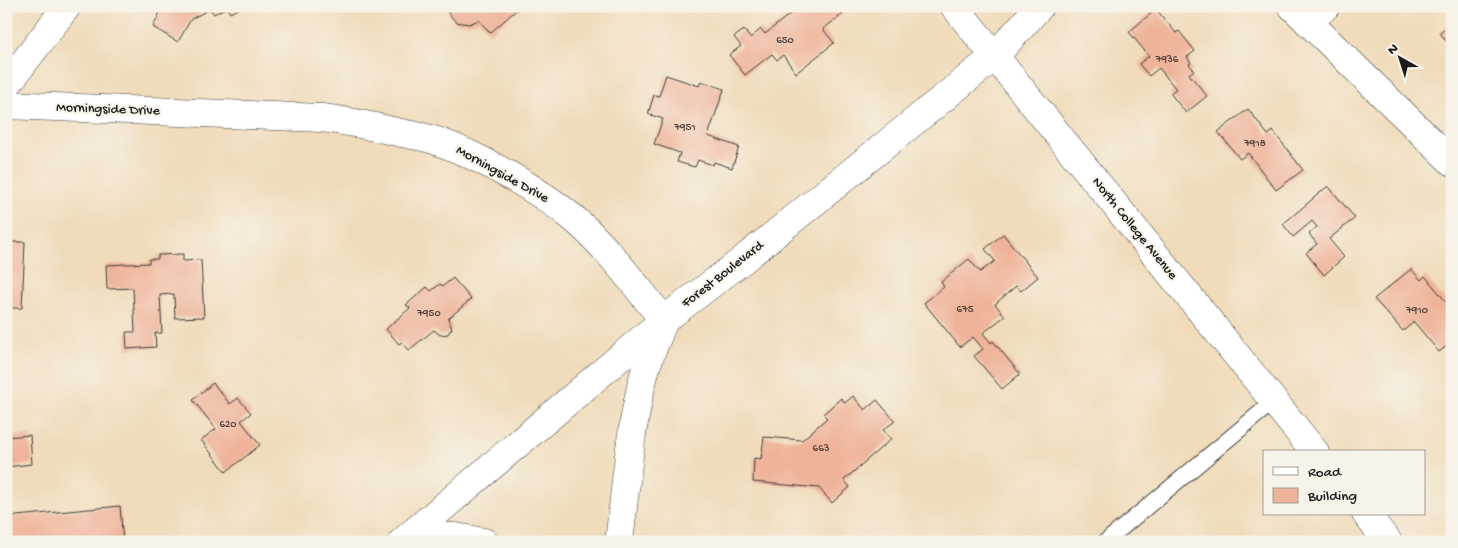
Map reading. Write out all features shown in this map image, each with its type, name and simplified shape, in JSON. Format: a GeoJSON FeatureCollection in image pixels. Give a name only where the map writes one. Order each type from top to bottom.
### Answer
{"type":"FeatureCollection","features":[{"type":"Feature","properties":{"kind":"street"},"geometry":{"type":"LineString","coordinates":[[6,86],[68,6]]}},
{"type":"Feature","properties":{"kind":"street","name":"North College Avenue"},"geometry":{"type":"LineString","coordinates":[[954,6],[1313,450]]}},
{"type":"Feature","properties":{"kind":"street","name":"Forest Boulevard"},"geometry":{"type":"LineString","coordinates":[[406,539],[664,320],[739,263],[994,57],[1040,6]]}},
{"type":"Feature","properties":{"kind":"street"},"geometry":{"type":"LineString","coordinates":[[1309,11],[1452,162]]}},
{"type":"Feature","properties":{"kind":"street","name":"Morningside Drive"},"geometry":{"type":"LineString","coordinates":[[6,105],[322,118],[358,122],[433,140],[478,159],[510,176],[573,218],[609,254],[664,320]]}},
{"type":"Feature","properties":{"kind":"street"},"geometry":{"type":"LineString","coordinates":[[620,542],[634,426],[645,370],[664,320]]}},
{"type":"Feature","properties":{"kind":"street"},"geometry":{"type":"LineString","coordinates":[[1368,516],[1388,542]]}},
{"type":"Feature","properties":{"kind":"street"},"geometry":{"type":"LineString","coordinates":[[406,539],[456,537],[484,542]]}},
{"type":"Feature","properties":{"kind":"lane"},"geometry":{"type":"LineString","coordinates":[[1105,542],[1274,401]]}},
{"type":"Feature","properties":{"kind":"building"},"geometry":{"type":"Polygon","coordinates":[[[163,6],[244,6],[230,13],[227,7],[214,14],[210,9],[191,19],[178,42],[153,27],[163,6]]]}},
{"type":"Feature","properties":{"kind":"building"},"geometry":{"type":"Polygon","coordinates":[[[446,6],[521,6],[490,33],[479,20],[469,24],[456,22],[449,14],[446,6]]]}},
{"type":"Feature","properties":{"kind":"building"},"geometry":{"type":"Polygon","coordinates":[[[800,6],[806,6],[810,12],[817,6],[837,6],[843,14],[823,29],[834,43],[796,73],[783,55],[777,60],[772,54],[745,75],[729,55],[741,46],[734,37],[744,30],[750,38],[761,29],[765,34],[800,6]]]}},
{"type":"Feature","properties":{"kind":"building"},"geometry":{"type":"Polygon","coordinates":[[[1156,9],[1176,33],[1179,31],[1195,51],[1187,57],[1191,63],[1189,64],[1194,70],[1189,74],[1207,96],[1186,113],[1170,93],[1176,89],[1159,68],[1149,76],[1139,64],[1149,56],[1129,32],[1156,9]]]}},
{"type":"Feature","properties":{"kind":"building"},"geometry":{"type":"Polygon","coordinates":[[[1452,23],[1452,52],[1448,47],[1450,46],[1440,33],[1452,23]]]}},
{"type":"Feature","properties":{"kind":"building"},"geometry":{"type":"Polygon","coordinates":[[[666,75],[699,86],[701,81],[724,89],[708,136],[739,147],[732,168],[714,162],[713,165],[698,160],[695,167],[677,162],[680,153],[654,144],[663,119],[648,114],[654,95],[659,96],[666,75]]]}},
{"type":"Feature","properties":{"kind":"building"},"geometry":{"type":"Polygon","coordinates":[[[1248,109],[1268,135],[1273,131],[1303,170],[1276,190],[1248,153],[1240,159],[1218,132],[1248,109]]]}},
{"type":"Feature","properties":{"kind":"building"},"geometry":{"type":"Polygon","coordinates":[[[1328,186],[1355,218],[1329,239],[1344,257],[1324,275],[1306,253],[1317,244],[1309,234],[1317,227],[1312,221],[1293,237],[1283,224],[1328,186]]]}},
{"type":"Feature","properties":{"kind":"building"},"geometry":{"type":"Polygon","coordinates":[[[1003,234],[1038,277],[1021,291],[1016,286],[995,304],[1005,316],[983,333],[991,343],[993,341],[1020,374],[1002,389],[974,356],[983,349],[973,337],[960,347],[924,303],[944,287],[941,282],[969,259],[980,272],[995,261],[985,249],[1003,234]]]}},
{"type":"Feature","properties":{"kind":"building"},"geometry":{"type":"Polygon","coordinates":[[[8,242],[25,242],[22,308],[6,308],[6,247],[8,247],[8,242]]]}},
{"type":"Feature","properties":{"kind":"building"},"geometry":{"type":"Polygon","coordinates":[[[183,254],[183,261],[201,260],[204,317],[175,318],[174,294],[160,295],[162,333],[155,333],[156,347],[127,349],[126,332],[135,332],[133,288],[107,289],[106,265],[149,263],[149,259],[158,259],[158,255],[183,254]]]}},
{"type":"Feature","properties":{"kind":"building"},"geometry":{"type":"Polygon","coordinates":[[[1411,269],[1421,280],[1425,276],[1452,309],[1446,314],[1452,320],[1452,342],[1439,352],[1414,322],[1403,331],[1374,299],[1411,269]]]}},
{"type":"Feature","properties":{"kind":"building"},"geometry":{"type":"Polygon","coordinates":[[[453,278],[471,299],[448,319],[452,328],[448,334],[440,335],[434,330],[409,350],[402,342],[399,344],[386,329],[410,308],[406,305],[427,287],[431,291],[440,284],[443,286],[453,278]]]}},
{"type":"Feature","properties":{"kind":"building"},"geometry":{"type":"Polygon","coordinates":[[[213,383],[230,404],[238,398],[251,413],[241,421],[260,445],[226,472],[201,440],[216,429],[193,400],[213,383]]]}},
{"type":"Feature","properties":{"kind":"building"},"geometry":{"type":"Polygon","coordinates":[[[853,396],[865,410],[877,400],[895,421],[883,430],[891,439],[844,480],[850,487],[832,503],[819,488],[753,482],[754,458],[761,459],[764,437],[802,440],[827,418],[823,414],[841,398],[845,403],[853,396]]]}},
{"type":"Feature","properties":{"kind":"building"},"geometry":{"type":"Polygon","coordinates":[[[30,435],[32,464],[6,467],[6,437],[30,435]]]}},
{"type":"Feature","properties":{"kind":"building"},"geometry":{"type":"Polygon","coordinates":[[[120,506],[123,542],[6,542],[6,517],[120,506]]]}}]}
